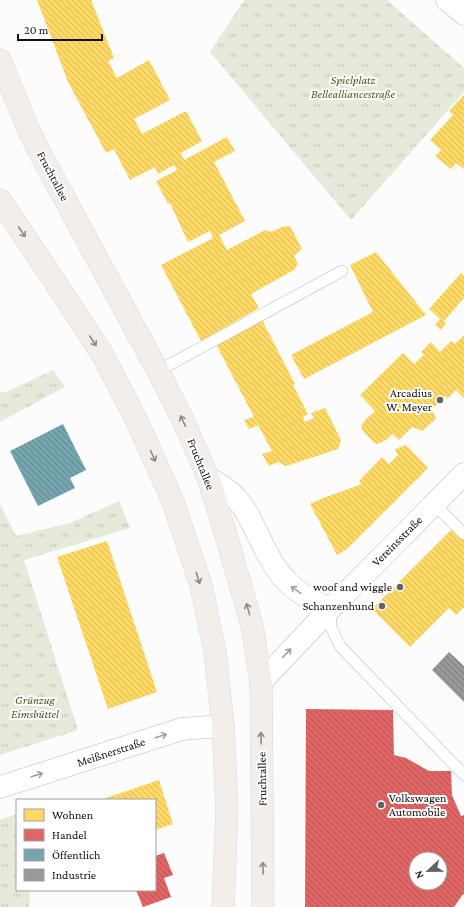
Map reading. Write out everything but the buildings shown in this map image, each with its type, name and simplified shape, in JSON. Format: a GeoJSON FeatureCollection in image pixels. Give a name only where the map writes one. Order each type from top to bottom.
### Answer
{"type":"FeatureCollection","features":[{"type":"Feature","properties":{"kind":"main road","name":"Fruchtallee"},"geometry":{"type":"LineString","coordinates":[[0,60],[29,131],[158,371],[183,420],[208,477],[252,625],[261,682],[263,907]]}},
{"type":"Feature","properties":{"kind":"main road"},"geometry":{"type":"LineString","coordinates":[[0,200],[52,276],[102,354],[134,415],[172,499],[201,585],[215,652],[223,726],[227,809],[223,907]]}},
{"type":"Feature","properties":{"kind":"street","name":"Vereinsstraße"},"geometry":{"type":"LineString","coordinates":[[261,682],[330,608],[464,474]]}},
{"type":"Feature","properties":{"kind":"street"},"geometry":{"type":"LineString","coordinates":[[208,477],[235,497],[248,515],[269,559],[288,585],[307,598],[330,608]]}},
{"type":"Feature","properties":{"kind":"street","name":"Meißnerstraße"},"geometry":{"type":"LineString","coordinates":[[0,787],[182,729],[223,726]]}},
{"type":"Feature","properties":{"kind":"lane"},"geometry":{"type":"LineString","coordinates":[[158,371],[342,271]]}},
{"type":"Feature","properties":{"kind":"lane"},"geometry":{"type":"LineString","coordinates":[[434,504],[464,534]]}},
{"type":"Feature","properties":{"kind":"lane"},"geometry":{"type":"LineString","coordinates":[[330,608],[331,627],[340,646],[464,775]]}},
{"type":"Feature","properties":{"kind":"green space","name":"Spielplatz Bellealliancestraße"},"geometry":{"type":"Polygon","coordinates":[[[244,0],[387,0],[464,68],[464,92],[351,220],[210,52],[244,0]]]}},
{"type":"Feature","properties":{"kind":"green space"},"geometry":{"type":"Polygon","coordinates":[[[53,370],[65,387],[0,422],[0,391],[4,393],[53,370]]]}},
{"type":"Feature","properties":{"kind":"green space","name":"Grünzug Eimsbüttel"},"geometry":{"type":"Polygon","coordinates":[[[119,501],[130,528],[24,560],[78,730],[0,755],[0,504],[16,536],[70,523],[119,501]]]}},
{"type":"Feature","properties":{"kind":"green space"},"geometry":{"type":"Polygon","coordinates":[[[16,814],[16,891],[30,891],[29,907],[0,907],[0,820],[16,814]]]}},
{"type":"Feature","properties":{"kind":"place","name":"Arcadius W. Meyer"},"geometry":{"type":"Point","coordinates":[440,400]}},
{"type":"Feature","properties":{"kind":"place","name":"woof and wiggle"},"geometry":{"type":"Point","coordinates":[400,587]}},
{"type":"Feature","properties":{"kind":"place","name":"Schanzenhund"},"geometry":{"type":"Point","coordinates":[382,606]}},
{"type":"Feature","properties":{"kind":"place","name":"Volkswagen Automobile"},"geometry":{"type":"Point","coordinates":[381,805]}}]}
